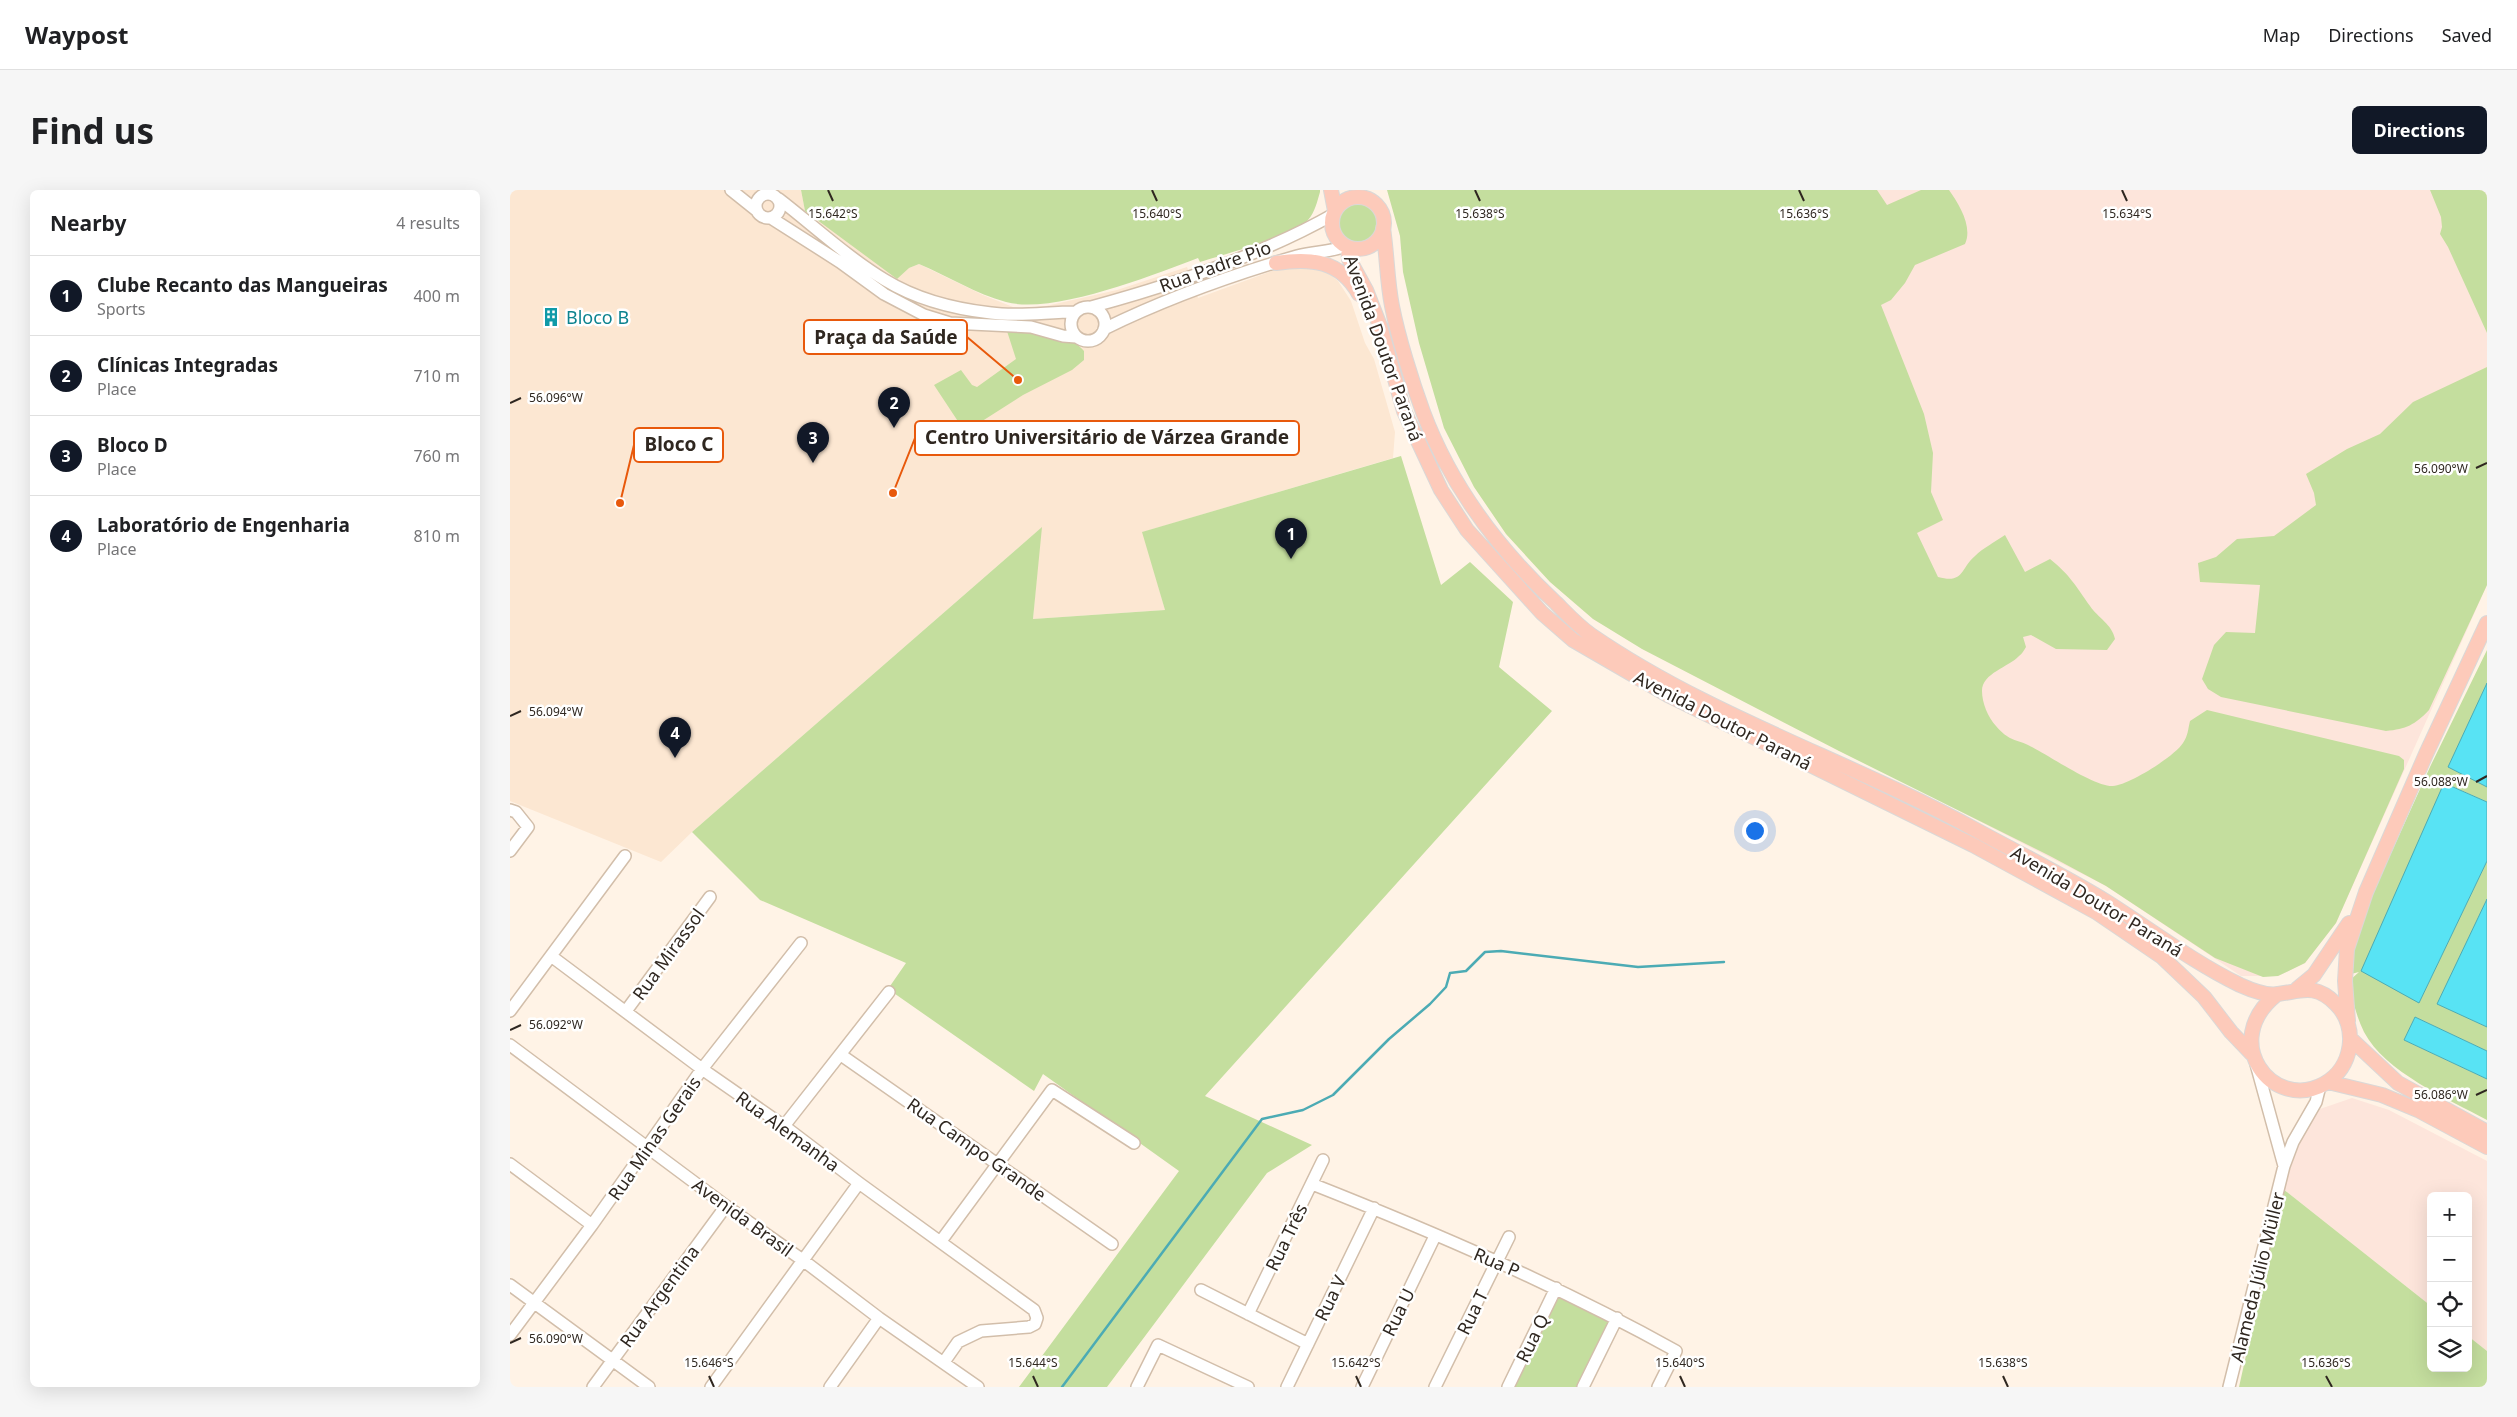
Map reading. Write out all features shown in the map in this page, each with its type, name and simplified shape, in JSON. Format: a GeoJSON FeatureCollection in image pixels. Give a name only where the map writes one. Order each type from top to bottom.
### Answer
{"type":"FeatureCollection","features":[{"type":"Feature","properties":{"kind":"main road"},"geometry":{"type":"LineString","coordinates":[[1331,190],[1334,212],[1332,228],[1335,235],[1346,246],[1357,249],[1374,244],[1383,228],[1383,219],[1367,190]]}},
{"type":"Feature","properties":{"kind":"main road"},"geometry":{"type":"LineString","coordinates":[[1334,212],[1346,200],[1354,198],[1369,200],[1376,205]]}},
{"type":"Feature","properties":{"kind":"main road","name":"Avenida Doutor Paraná"},"geometry":{"type":"LineString","coordinates":[[1383,228],[1392,306],[1421,408],[1438,450],[1468,503],[1499,544],[1539,588],[1588,633],[1682,690],[1977,831],[2105,902],[2172,946],[2239,984],[2254,991],[2276,995]]}},
{"type":"Feature","properties":{"kind":"main road","name":"Avenida Doutor Paraná"},"geometry":{"type":"LineString","coordinates":[[1346,246],[1349,259],[1366,290],[1380,326],[1404,411],[1428,465],[1467,530],[1542,613],[1573,640],[1668,695],[1973,845],[2096,912],[2162,957],[2204,997],[2227,1028],[2254,1059]]}},
{"type":"Feature","properties":{"kind":"main road"},"geometry":{"type":"LineString","coordinates":[[1276,263],[1316,261],[1338,268],[1352,282],[1389,358]]}},
{"type":"Feature","properties":{"kind":"main road"},"geometry":{"type":"LineString","coordinates":[[2366,892],[2347,949],[2345,981],[2351,1039],[2348,1055],[2340,1070],[2324,1084],[2306,1090],[2284,1087],[2265,1075],[2254,1059],[2250,1037],[2254,1020],[2262,1006],[2276,995],[2297,989],[2314,976],[2339,941],[2366,892],[2487,623]]}},
{"type":"Feature","properties":{"kind":"main road"},"geometry":{"type":"LineString","coordinates":[[2297,989],[2323,994],[2334,1002],[2349,1024]]}},
{"type":"Feature","properties":{"kind":"main road"},"geometry":{"type":"LineString","coordinates":[[2351,1039],[2398,1083],[2487,1132]]}},
{"type":"Feature","properties":{"kind":"main road"},"geometry":{"type":"LineString","coordinates":[[2324,1084],[2382,1095],[2409,1106],[2487,1147]]}},
{"type":"Feature","properties":{"kind":"street"},"geometry":{"type":"LineString","coordinates":[[731,190],[762,217],[771,218],[840,262],[884,294],[924,315],[950,322],[1031,327],[1063,336],[1076,336]]}},
{"type":"Feature","properties":{"kind":"street"},"geometry":{"type":"LineString","coordinates":[[756,210],[758,198],[770,194]]}},
{"type":"Feature","properties":{"kind":"street"},"geometry":{"type":"LineString","coordinates":[[770,194],[780,211],[771,218]]}},
{"type":"Feature","properties":{"kind":"street"},"geometry":{"type":"LineString","coordinates":[[770,194],[884,280],[911,293],[960,308],[991,313],[1030,315],[1075,312],[1084,307],[1091,307],[1103,315],[1104,329],[1094,340],[1084,341],[1076,336],[1070,327],[1075,312]]}},
{"type":"Feature","properties":{"kind":"street","name":"Rua Padre Pio"},"geometry":{"type":"LineString","coordinates":[[1091,307],[1274,244],[1334,212]]}},
{"type":"Feature","properties":{"kind":"street","name":"Rua Padre Pio"},"geometry":{"type":"LineString","coordinates":[[1104,329],[1193,292],[1299,255],[1346,246]]}},
{"type":"Feature","properties":{"kind":"street"},"geometry":{"type":"LineString","coordinates":[[510,810],[516,812],[528,828],[510,851]]}},
{"type":"Feature","properties":{"kind":"street"},"geometry":{"type":"LineString","coordinates":[[510,1011],[625,856]]}},
{"type":"Feature","properties":{"kind":"street","name":"Rua Mirassol"},"geometry":{"type":"LineString","coordinates":[[626,1011],[710,897]]}},
{"type":"Feature","properties":{"kind":"street","name":"Rua Minas Gerais"},"geometry":{"type":"LineString","coordinates":[[510,1335],[648,1148],[702,1070],[801,943]]}},
{"type":"Feature","properties":{"kind":"street","name":"Rua Alemanha"},"geometry":{"type":"LineString","coordinates":[[551,956],[702,1070],[784,1126],[1034,1310],[1037,1318],[1035,1324],[1029,1327],[981,1331],[958,1342],[944,1362]]}},
{"type":"Feature","properties":{"kind":"street"},"geometry":{"type":"LineString","coordinates":[[784,1126],[889,992]]}},
{"type":"Feature","properties":{"kind":"street","name":"Avenida Brasil"},"geometry":{"type":"LineString","coordinates":[[510,1045],[726,1206],[804,1260],[878,1318],[978,1387]]}},
{"type":"Feature","properties":{"kind":"street","name":"Rua Campo Grande"},"geometry":{"type":"LineString","coordinates":[[841,1054],[1112,1244]]}},
{"type":"Feature","properties":{"kind":"street","name":"Alameda Júlio Müller"},"geometry":{"type":"LineString","coordinates":[[2254,1059],[2284,1166]]}},
{"type":"Feature","properties":{"kind":"street","name":"Alameda Júlio Müller"},"geometry":{"type":"LineString","coordinates":[[2229,1387],[2284,1166],[2293,1142],[2324,1084]]}},
{"type":"Feature","properties":{"kind":"street"},"geometry":{"type":"LineString","coordinates":[[941,1241],[997,1162],[1052,1090],[1134,1143]]}},
{"type":"Feature","properties":{"kind":"street","name":"Rua Três"},"geometry":{"type":"LineString","coordinates":[[1248,1314],[1323,1160]]}},
{"type":"Feature","properties":{"kind":"street"},"geometry":{"type":"LineString","coordinates":[[510,1164],[592,1225]]}},
{"type":"Feature","properties":{"kind":"street"},"geometry":{"type":"LineString","coordinates":[[711,1387],[859,1183]]}},
{"type":"Feature","properties":{"kind":"street","name":"Rua P"},"geometry":{"type":"LineString","coordinates":[[1312,1184],[1374,1208],[1556,1288],[1676,1351],[1658,1387]]}},
{"type":"Feature","properties":{"kind":"street","name":"Rua Argentina"},"geometry":{"type":"LineString","coordinates":[[593,1387],[726,1206]]}},
{"type":"Feature","properties":{"kind":"street","name":"Rua V"},"geometry":{"type":"LineString","coordinates":[[1287,1387],[1374,1208]]}},
{"type":"Feature","properties":{"kind":"street","name":"Rua U"},"geometry":{"type":"LineString","coordinates":[[1362,1387],[1435,1236]]}},
{"type":"Feature","properties":{"kind":"street","name":"Rua T"},"geometry":{"type":"LineString","coordinates":[[1435,1387],[1509,1237]]}},
{"type":"Feature","properties":{"kind":"street"},"geometry":{"type":"LineString","coordinates":[[510,1285],[650,1387]]}},
{"type":"Feature","properties":{"kind":"street","name":"Rua Q"},"geometry":{"type":"LineString","coordinates":[[1508,1387],[1556,1288]]}},
{"type":"Feature","properties":{"kind":"street"},"geometry":{"type":"LineString","coordinates":[[1201,1290],[1308,1344]]}},
{"type":"Feature","properties":{"kind":"street"},"geometry":{"type":"LineString","coordinates":[[830,1387],[878,1318]]}},
{"type":"Feature","properties":{"kind":"street"},"geometry":{"type":"LineString","coordinates":[[1583,1387],[1616,1318]]}},
{"type":"Feature","properties":{"kind":"street"},"geometry":{"type":"LineString","coordinates":[[1137,1387],[1158,1345],[1248,1387]]}},
{"type":"Feature","properties":{"kind":"shaded area"},"geometry":{"type":"Polygon","coordinates":[[[510,190],[801,190],[805,211],[909,268],[919,264],[983,295],[1013,307],[1022,308],[1046,306],[1117,290],[1187,267],[1198,298],[1283,267],[1312,268],[1327,272],[1338,281],[1351,301],[1365,343],[1374,359],[1395,432],[1393,458],[1143,532],[1165,610],[1033,619],[1041,528],[692,832],[661,862],[510,801],[510,190]]]}},
{"type":"Feature","properties":{"kind":"shaded area"},"geometry":{"type":"Polygon","coordinates":[[[1814,190],[2487,190],[2487,585],[2336,923],[2305,963],[2278,976],[2241,976],[2106,886],[1936,799],[1814,190]]]}},
{"type":"Feature","properties":{"kind":"shaded area"},"geometry":{"type":"Polygon","coordinates":[[[2352,1098],[2389,1110],[2487,1161],[2487,1351],[2472,1339],[2472,1192],[2427,1192],[2427,1303],[2283,1189],[2307,1122],[2317,1110],[2352,1098]]]}},
{"type":"Feature","properties":{"kind":"green space"},"geometry":{"type":"Polygon","coordinates":[[[801,190],[1320,190],[1320,192],[1314,210],[1308,220],[1301,226],[1274,238],[1200,262],[1198,258],[1103,291],[1050,303],[1026,305],[995,299],[919,264],[909,268],[897,279],[805,211],[801,190]]]}},
{"type":"Feature","properties":{"kind":"green space"},"geometry":{"type":"Polygon","coordinates":[[[1387,190],[1877,190],[1887,205],[1921,190],[1949,190],[1964,216],[1967,230],[1965,244],[1915,265],[1905,283],[1891,300],[1881,305],[1924,414],[1933,453],[1931,492],[1943,520],[1917,533],[1938,577],[1946,579],[1957,577],[1978,553],[2005,535],[2025,572],[2050,559],[2063,570],[2093,610],[2111,629],[2115,639],[2107,650],[2056,649],[2031,635],[2023,637],[2026,647],[2022,653],[2015,660],[1986,679],[1983,685],[1982,696],[1988,714],[1997,728],[2008,737],[2028,745],[2094,781],[2113,786],[2130,781],[2171,755],[2185,740],[2190,721],[2207,710],[2399,756],[2404,760],[2404,769],[2336,923],[2305,963],[2278,976],[2263,977],[2215,958],[2106,886],[1642,649],[1593,619],[1550,582],[1506,534],[1474,487],[1444,428],[1419,343],[1403,272],[1400,236],[1387,190]]]}},
{"type":"Feature","properties":{"kind":"green space"},"geometry":{"type":"Polygon","coordinates":[[[2430,190],[2487,190],[2487,333],[2448,247],[2440,234],[2442,227],[2441,217],[2430,190]]]}},
{"type":"Feature","properties":{"kind":"green space"},"geometry":{"type":"Polygon","coordinates":[[[1358,204],[1371,210],[1377,223],[1371,236],[1358,242],[1345,236],[1339,223],[1345,210],[1358,204]]]}},
{"type":"Feature","properties":{"kind":"green space"},"geometry":{"type":"Polygon","coordinates":[[[1006,328],[1059,336],[1069,340],[1084,351],[1084,360],[1072,370],[1023,395],[965,432],[934,385],[961,370],[972,385],[977,387],[1016,359],[1006,328]]]}},
{"type":"Feature","properties":{"kind":"green space"},"geometry":{"type":"Polygon","coordinates":[[[2487,367],[2487,585],[2429,710],[2410,725],[2386,731],[2221,697],[2208,689],[2202,679],[2214,645],[2226,632],[2255,633],[2260,585],[2200,582],[2198,563],[2216,557],[2237,539],[2274,536],[2316,505],[2314,493],[2306,474],[2347,449],[2380,434],[2413,402],[2487,367]]]}},
{"type":"Feature","properties":{"kind":"green space"},"geometry":{"type":"Polygon","coordinates":[[[1401,456],[1441,585],[1470,562],[1513,602],[1499,667],[1552,711],[1205,1096],[1312,1145],[1267,1173],[1107,1387],[1019,1387],[1179,1171],[1043,1074],[1034,1091],[888,989],[906,963],[760,900],[692,832],[1042,527],[1033,619],[1165,610],[1142,532],[1401,456]]]}},
{"type":"Feature","properties":{"kind":"green space"},"geometry":{"type":"Polygon","coordinates":[[[2487,650],[2487,683],[2449,767],[2487,787],[2487,802],[2445,783],[2419,1003],[2487,861],[2487,899],[2438,1004],[2487,1027],[2487,1051],[2415,1017],[2404,1040],[2487,1079],[2487,1120],[2419,1083],[2387,1060],[2364,1032],[2355,1007],[2349,981],[2359,972],[2351,974],[2355,937],[2430,767],[2487,650]]]}},
{"type":"Feature","properties":{"kind":"green space"},"geometry":{"type":"Polygon","coordinates":[[[2283,1189],[2427,1303],[2427,1372],[2472,1372],[2472,1339],[2487,1351],[2487,1387],[2239,1387],[2283,1189]]]}},
{"type":"Feature","properties":{"kind":"green space"},"geometry":{"type":"Polygon","coordinates":[[[1558,1291],[1611,1318],[1577,1387],[1511,1387],[1558,1291]]]}},
{"type":"Feature","properties":{"kind":"water"},"geometry":{"type":"Polygon","coordinates":[[[2487,683],[2487,787],[2448,767],[2487,683]]]}},
{"type":"Feature","properties":{"kind":"water"},"geometry":{"type":"Polygon","coordinates":[[[2444,783],[2487,802],[2487,861],[2419,1003],[2361,971],[2444,783]]]}},
{"type":"Feature","properties":{"kind":"water"},"geometry":{"type":"Polygon","coordinates":[[[2487,899],[2487,1027],[2437,1004],[2487,899]]]}},
{"type":"Feature","properties":{"kind":"water"},"geometry":{"type":"Polygon","coordinates":[[[2415,1017],[2487,1051],[2487,1079],[2404,1040],[2415,1017]]]}},
{"type":"Feature","properties":{"kind":"waterway"},"geometry":{"type":"LineString","coordinates":[[1062,1387],[1262,1119],[1303,1110],[1333,1095],[1389,1039],[1430,1004],[1446,987],[1450,973],[1466,971],[1485,952],[1501,951],[1638,967],[1724,962]]}},
{"type":"Feature","properties":{"kind":"place","name":"Bloco B"},"geometry":{"type":"Point","coordinates":[551,317]}},
{"type":"Feature","properties":{"kind":"place","name":"Praça da Saúde"},"geometry":{"type":"Point","coordinates":[1018,380]}},
{"type":"Feature","properties":{"kind":"place","name":"Clínicas Integradas"},"geometry":{"type":"Point","coordinates":[894,428]}},
{"type":"Feature","properties":{"kind":"place","name":"Bloco D"},"geometry":{"type":"Point","coordinates":[813,463]}},
{"type":"Feature","properties":{"kind":"place","name":"Centro Universitário de Várzea Grande"},"geometry":{"type":"Point","coordinates":[893,493]}},
{"type":"Feature","properties":{"kind":"place","name":"Bloco C"},"geometry":{"type":"Point","coordinates":[620,503]}},
{"type":"Feature","properties":{"kind":"place","name":"Clube Recanto das Mangueiras"},"geometry":{"type":"Point","coordinates":[1291,559]}},
{"type":"Feature","properties":{"kind":"place","name":"Laboratório de Engenharia"},"geometry":{"type":"Point","coordinates":[675,758]}}]}
